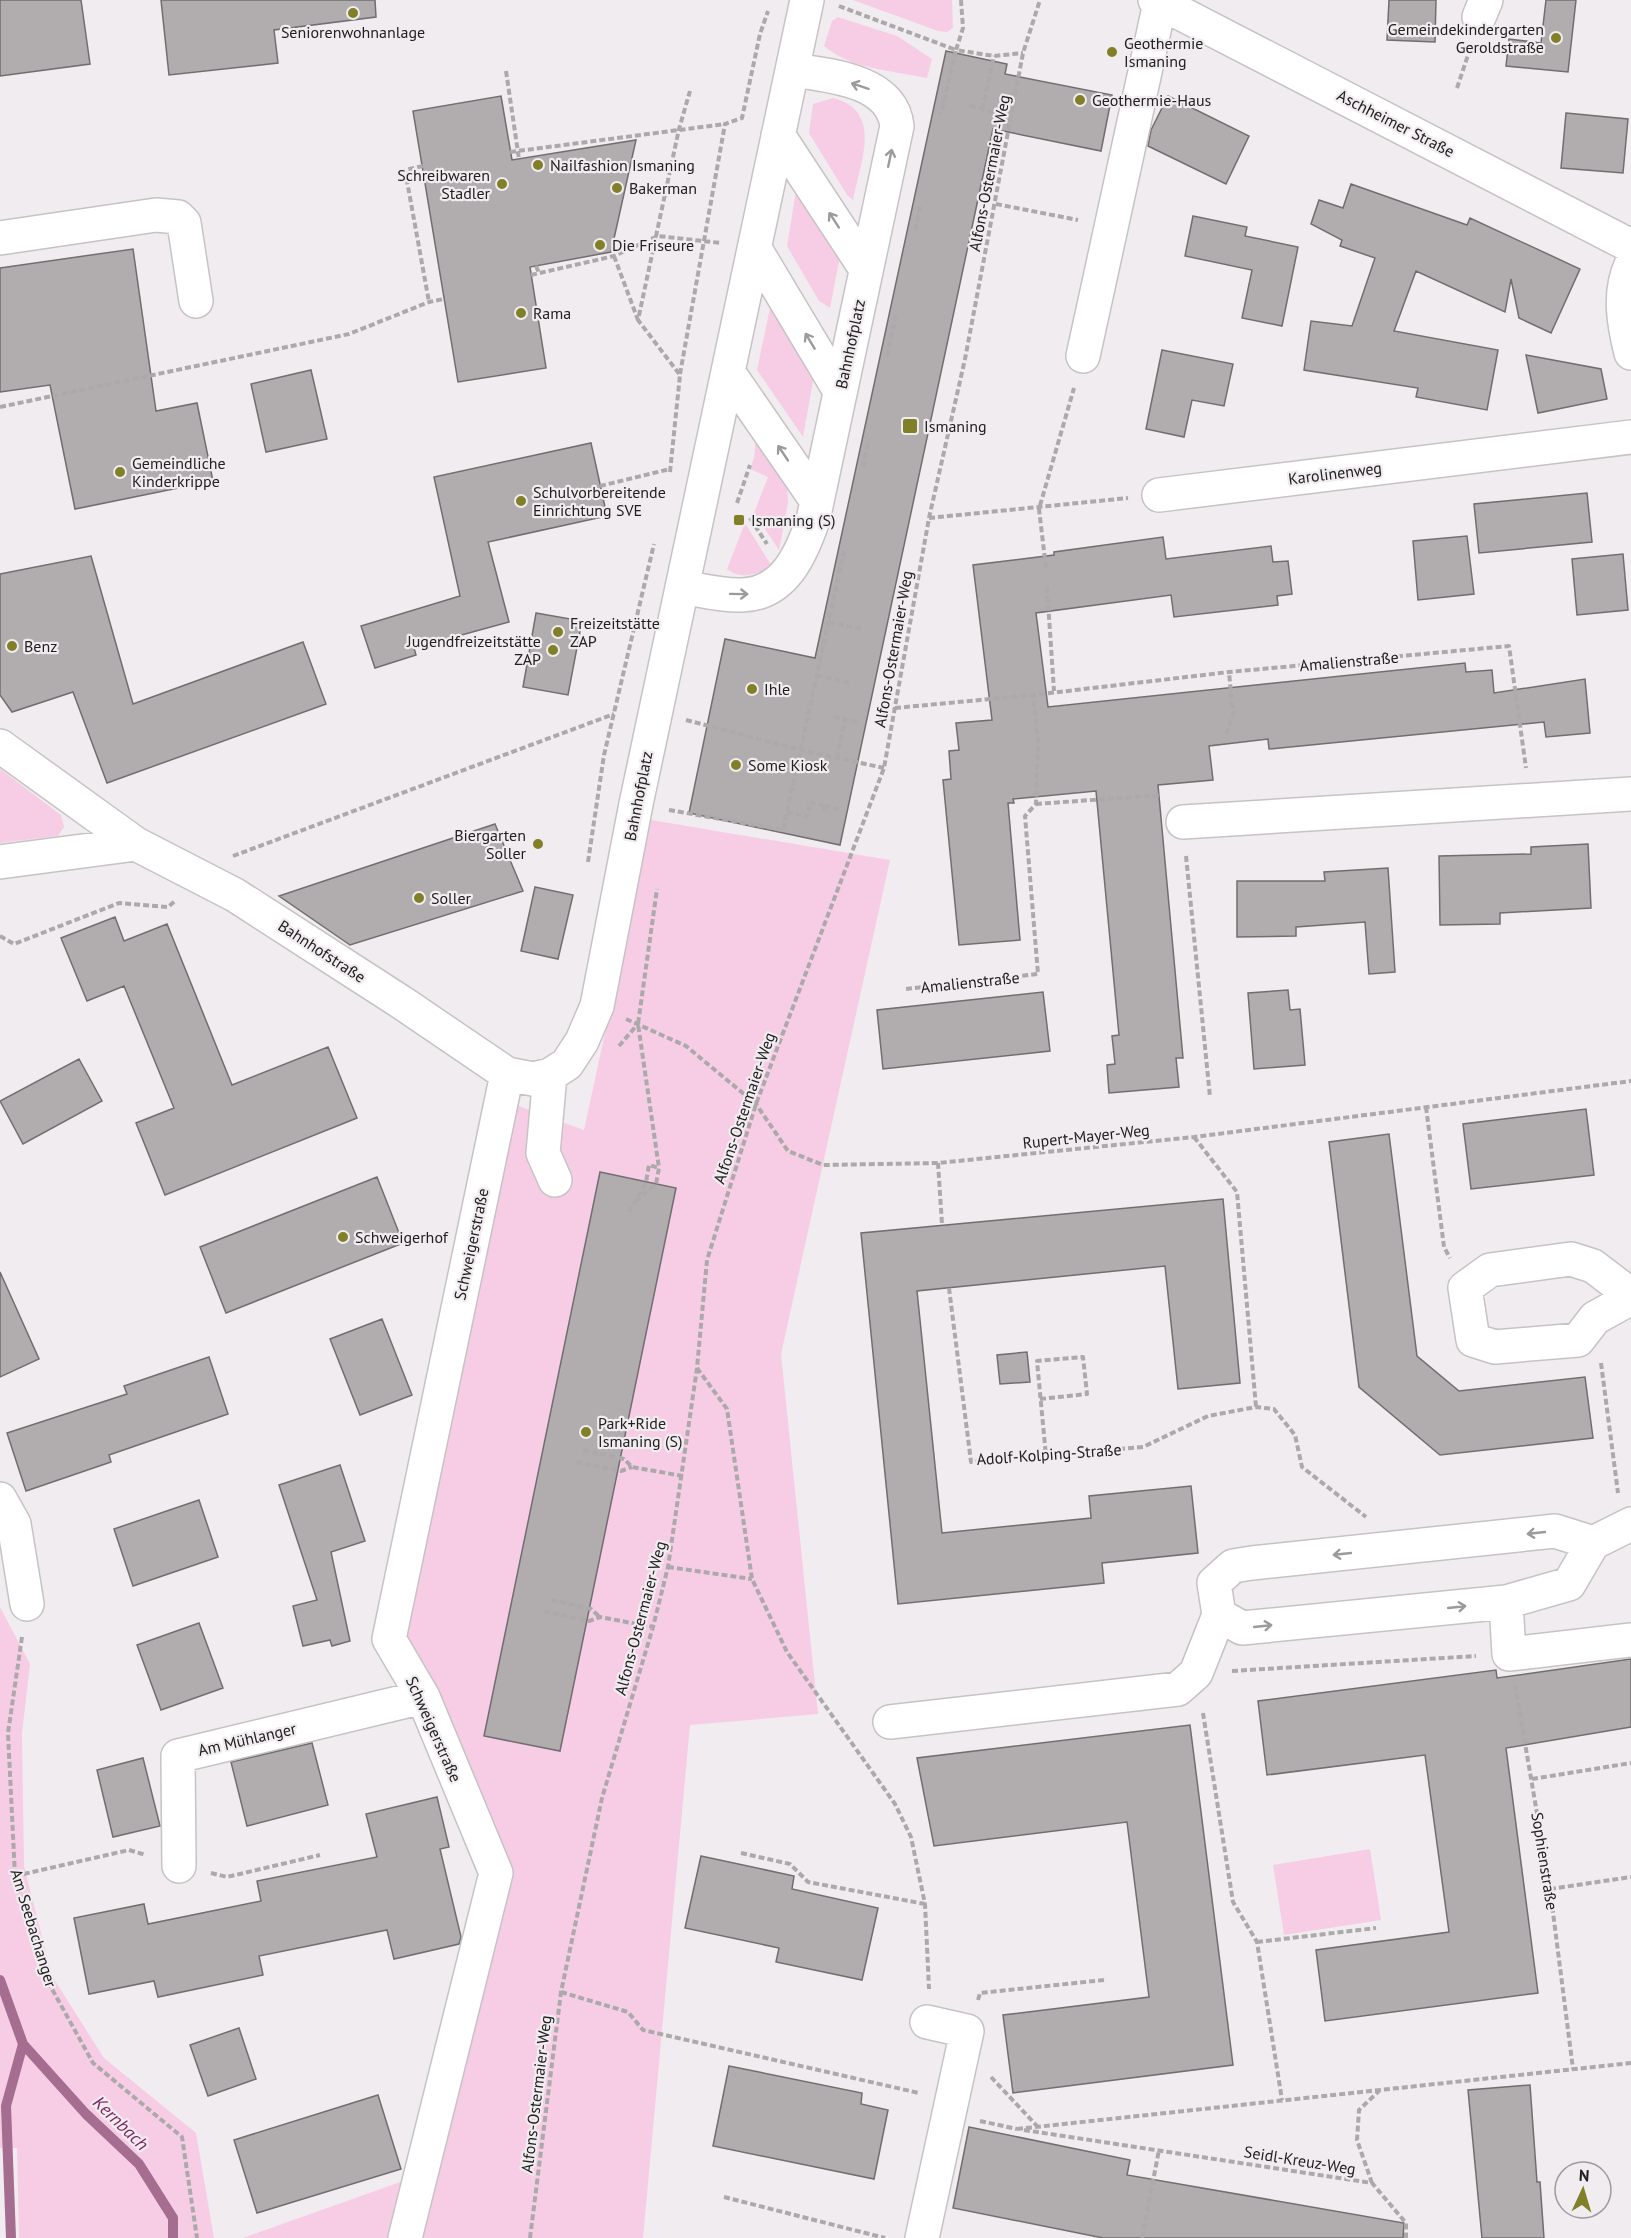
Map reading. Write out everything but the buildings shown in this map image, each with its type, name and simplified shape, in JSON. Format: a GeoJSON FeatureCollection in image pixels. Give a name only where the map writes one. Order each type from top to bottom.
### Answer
{"type":"FeatureCollection","features":[{"type":"Feature","properties":{"kind":"street","name":"Aschheimer Straße"},"geometry":{"type":"LineString","coordinates":[[1083,356],[1112,226],[1157,1],[1631,246]]}},
{"type":"Feature","properties":{"kind":"street","name":"Bahnhofplatz"},"geometry":{"type":"LineString","coordinates":[[597,1006],[636,804],[670,716],[682,587],[792,70],[821,2]]}},
{"type":"Feature","properties":{"kind":"street","name":"Bahnhofplatz"},"geometry":{"type":"LineString","coordinates":[[682,587],[740,596],[761,592],[781,580],[795,562],[805,543],[817,501],[897,126],[896,115],[888,102],[876,91],[833,77],[792,70]]}},
{"type":"Feature","properties":{"kind":"street"},"geometry":{"type":"LineString","coordinates":[[778,135],[866,269]]}},
{"type":"Feature","properties":{"kind":"street"},"geometry":{"type":"LineString","coordinates":[[0,238],[156,215],[178,217],[184,223],[196,301]]}},
{"type":"Feature","properties":{"kind":"street"},"geometry":{"type":"LineString","coordinates":[[754,249],[840,391]]}},
{"type":"Feature","properties":{"kind":"street"},"geometry":{"type":"LineString","coordinates":[[1631,266],[1624,280],[1625,326],[1631,353]]}},
{"type":"Feature","properties":{"kind":"street"},"geometry":{"type":"LineString","coordinates":[[728,372],[817,501]]}},
{"type":"Feature","properties":{"kind":"street","name":"Karolinenweg"},"geometry":{"type":"LineString","coordinates":[[1159,495],[1631,437]]}},
{"type":"Feature","properties":{"kind":"street","name":"Bahnhofstraße"},"geometry":{"type":"LineString","coordinates":[[0,746],[136,844],[235,895],[401,1002],[507,1074],[533,1079],[550,1075]]}},
{"type":"Feature","properties":{"kind":"street"},"geometry":{"type":"LineString","coordinates":[[1183,822],[1631,794]]}},
{"type":"Feature","properties":{"kind":"street"},"geometry":{"type":"LineString","coordinates":[[0,862],[136,844]]}},
{"type":"Feature","properties":{"kind":"street"},"geometry":{"type":"LineString","coordinates":[[555,1180],[543,1153],[550,1075],[567,1064],[582,1041],[597,1006]]}},
{"type":"Feature","properties":{"kind":"street","name":"Schweigerstraße"},"geometry":{"type":"LineString","coordinates":[[405,2238],[496,1873],[423,1697],[389,1639],[507,1074]]}},
{"type":"Feature","properties":{"kind":"street"},"geometry":{"type":"LineString","coordinates":[[1571,1259],[1593,1266],[1631,1297],[1595,1318],[1578,1340],[1495,1347],[1473,1340],[1465,1288],[1490,1270],[1571,1259]]}},
{"type":"Feature","properties":{"kind":"street"},"geometry":{"type":"LineString","coordinates":[[0,1499],[14,1524],[27,1604]]}},
{"type":"Feature","properties":{"kind":"street"},"geometry":{"type":"LineString","coordinates":[[1219,1615],[1242,1628],[1506,1602],[1569,1584],[1593,1543],[1627,1526]]}},
{"type":"Feature","properties":{"kind":"street"},"geometry":{"type":"LineString","coordinates":[[890,1722],[1178,1689],[1196,1673],[1219,1615],[1214,1583],[1233,1566],[1555,1531],[1593,1543]]}},
{"type":"Feature","properties":{"kind":"street"},"geometry":{"type":"LineString","coordinates":[[1506,1602],[1509,1654],[1631,1640]]}},
{"type":"Feature","properties":{"kind":"street","name":"Am Mühlanger"},"geometry":{"type":"LineString","coordinates":[[179,1866],[178,1756],[423,1697]]}},
{"type":"Feature","properties":{"kind":"street"},"geometry":{"type":"LineString","coordinates":[[922,2238],[967,2031],[927,2022]]}},
{"type":"Feature","properties":{"kind":"path"},"geometry":{"type":"LineString","coordinates":[[941,114],[963,28],[961,0]]}},
{"type":"Feature","properties":{"kind":"path","name":"Alfons-Ostermaier-Weg"},"geometry":{"type":"LineString","coordinates":[[530,2238],[561,1992],[602,1798],[653,1627],[668,1567],[697,1368],[707,1260],[756,1104],[884,768],[929,518],[966,359],[1023,53],[1040,0]]}},
{"type":"Feature","properties":{"kind":"path"},"geometry":{"type":"LineString","coordinates":[[821,2],[956,50],[994,56],[1023,53]]}},
{"type":"Feature","properties":{"kind":"path"},"geometry":{"type":"LineString","coordinates":[[510,152],[725,124],[742,118],[759,34],[769,8]]}},
{"type":"Feature","properties":{"kind":"path"},"geometry":{"type":"LineString","coordinates":[[1458,88],[1483,9]]}},
{"type":"Feature","properties":{"kind":"path"},"geometry":{"type":"LineString","coordinates":[[982,109],[994,56]]}},
{"type":"Feature","properties":{"kind":"path"},"geometry":{"type":"LineString","coordinates":[[506,71],[519,159]]}},
{"type":"Feature","properties":{"kind":"path"},"geometry":{"type":"LineString","coordinates":[[638,320],[658,236],[679,129],[690,91]]}},
{"type":"Feature","properties":{"kind":"path"},"geometry":{"type":"LineString","coordinates":[[970,106],[994,112]]}},
{"type":"Feature","properties":{"kind":"path"},"geometry":{"type":"LineString","coordinates":[[668,479],[680,375],[725,124]]}},
{"type":"Feature","properties":{"kind":"path"},"geometry":{"type":"LineString","coordinates":[[423,166],[405,170],[429,302]]}},
{"type":"Feature","properties":{"kind":"path"},"geometry":{"type":"LineString","coordinates":[[915,230],[921,204]]}},
{"type":"Feature","properties":{"kind":"path"},"geometry":{"type":"LineString","coordinates":[[996,204],[1112,226]]}},
{"type":"Feature","properties":{"kind":"path"},"geometry":{"type":"LineString","coordinates":[[531,275],[614,256],[658,236],[754,249]]}},
{"type":"Feature","properties":{"kind":"path"},"geometry":{"type":"LineString","coordinates":[[614,256],[638,320],[680,375]]}},
{"type":"Feature","properties":{"kind":"path"},"geometry":{"type":"LineString","coordinates":[[536,266],[539,273]]}},
{"type":"Feature","properties":{"kind":"path"},"geometry":{"type":"LineString","coordinates":[[0,407],[349,334],[429,302],[444,299]]}},
{"type":"Feature","properties":{"kind":"path"},"geometry":{"type":"LineString","coordinates":[[887,356],[896,315]]}},
{"type":"Feature","properties":{"kind":"path"},"geometry":{"type":"LineString","coordinates":[[1046,568],[1040,509],[1083,356]]}},
{"type":"Feature","properties":{"kind":"path"},"geometry":{"type":"LineString","coordinates":[[863,467],[868,442]]}},
{"type":"Feature","properties":{"kind":"path"},"geometry":{"type":"LineString","coordinates":[[600,486],[670,469]]}},
{"type":"Feature","properties":{"kind":"path"},"geometry":{"type":"LineString","coordinates":[[929,518],[1040,509],[1159,495]]}},
{"type":"Feature","properties":{"kind":"path"},"geometry":{"type":"LineString","coordinates":[[586,871],[604,755],[657,533]]}},
{"type":"Feature","properties":{"kind":"path"},"geometry":{"type":"LineString","coordinates":[[636,804],[783,830],[844,551]]}},
{"type":"Feature","properties":{"kind":"path"},"geometry":{"type":"LineString","coordinates":[[1047,587],[1054,691]]}},
{"type":"Feature","properties":{"kind":"path"},"geometry":{"type":"LineString","coordinates":[[829,622],[861,629]]}},
{"type":"Feature","properties":{"kind":"path","name":"Amalienstraße"},"geometry":{"type":"LineString","coordinates":[[896,708],[1033,695],[1229,672],[1509,646],[1530,802]]}},
{"type":"Feature","properties":{"kind":"path"},"geometry":{"type":"LineString","coordinates":[[1226,734],[1233,715],[1229,672]]}},
{"type":"Feature","properties":{"kind":"path"},"geometry":{"type":"LineString","coordinates":[[817,675],[850,683]]}},
{"type":"Feature","properties":{"kind":"path","name":"Amalienstraße"},"geometry":{"type":"LineString","coordinates":[[906,989],[1038,974],[1025,816],[1036,804],[1038,740],[1033,695]]}},
{"type":"Feature","properties":{"kind":"path"},"geometry":{"type":"LineString","coordinates":[[0,936],[14,944],[119,903],[168,907],[204,879],[218,862],[614,714],[670,716],[801,750],[884,768]]}},
{"type":"Feature","properties":{"kind":"path"},"geometry":{"type":"LineString","coordinates":[[670,716],[682,731]]}},
{"type":"Feature","properties":{"kind":"path"},"geometry":{"type":"LineString","coordinates":[[834,717],[857,722]]}},
{"type":"Feature","properties":{"kind":"path"},"geometry":{"type":"LineString","coordinates":[[837,758],[845,720]]}},
{"type":"Feature","properties":{"kind":"path"},"geometry":{"type":"LineString","coordinates":[[1036,804],[1174,794],[1183,822],[1210,1097]]}},
{"type":"Feature","properties":{"kind":"path"},"geometry":{"type":"LineString","coordinates":[[666,822],[670,799]]}},
{"type":"Feature","properties":{"kind":"path"},"geometry":{"type":"LineString","coordinates":[[787,812],[807,817],[810,802],[825,806],[824,812],[825,807]]}},
{"type":"Feature","properties":{"kind":"path"},"geometry":{"type":"LineString","coordinates":[[814,804],[838,809]]}},
{"type":"Feature","properties":{"kind":"path"},"geometry":{"type":"LineString","coordinates":[[636,1201],[656,1184],[659,1168],[638,1024],[658,882]]}},
{"type":"Feature","properties":{"kind":"path","name":"Rupert-Mayer-Weg"},"geometry":{"type":"LineString","coordinates":[[597,1006],[686,1046],[756,1104],[788,1151],[823,1165],[938,1162],[1194,1137],[1631,1081]]}},
{"type":"Feature","properties":{"kind":"path"},"geometry":{"type":"LineString","coordinates":[[616,1049],[638,1024]]}},
{"type":"Feature","properties":{"kind":"path"},"geometry":{"type":"LineString","coordinates":[[1426,1107],[1444,1246],[1465,1288]]}},
{"type":"Feature","properties":{"kind":"path"},"geometry":{"type":"LineString","coordinates":[[1194,1137],[1237,1192],[1256,1407],[1274,1409],[1294,1435],[1302,1467],[1404,1547]]}},
{"type":"Feature","properties":{"kind":"path"},"geometry":{"type":"LineString","coordinates":[[938,1162],[942,1224]]}},
{"type":"Feature","properties":{"kind":"path"},"geometry":{"type":"LineString","coordinates":[[629,1212],[646,1182],[649,1165],[659,1168]]}},
{"type":"Feature","properties":{"kind":"path","name":"Adolf-Kolping-Straße"},"geometry":{"type":"LineString","coordinates":[[950,1288],[971,1462],[1143,1448],[1208,1416],[1256,1407]]}},
{"type":"Feature","properties":{"kind":"path"},"geometry":{"type":"LineString","coordinates":[[1595,1318],[1627,1526]]}},
{"type":"Feature","properties":{"kind":"path"},"geometry":{"type":"LineString","coordinates":[[1040,1399],[1087,1394],[1083,1357],[1037,1361],[1040,1399],[1046,1456]]}},
{"type":"Feature","properties":{"kind":"path"},"geometry":{"type":"LineString","coordinates":[[697,1368],[727,1410],[752,1579],[787,1652],[895,1804],[911,1837],[925,1904],[930,1977],[927,2022]]}},
{"type":"Feature","properties":{"kind":"path"},"geometry":{"type":"LineString","coordinates":[[583,1450],[624,1459],[632,1467]]}},
{"type":"Feature","properties":{"kind":"path"},"geometry":{"type":"LineString","coordinates":[[576,1462],[621,1471],[632,1467],[683,1476]]}},
{"type":"Feature","properties":{"kind":"path"},"geometry":{"type":"LineString","coordinates":[[668,1567],[752,1579]]}},
{"type":"Feature","properties":{"kind":"path"},"geometry":{"type":"LineString","coordinates":[[551,1600],[591,1609],[600,1617]]}},
{"type":"Feature","properties":{"kind":"path","name":"Am Seebachanger"},"geometry":{"type":"LineString","coordinates":[[27,1604],[8,1733],[15,1876],[47,1980],[93,2063],[182,2137],[197,2238]]}},
{"type":"Feature","properties":{"kind":"path"},"geometry":{"type":"LineString","coordinates":[[544,1611],[589,1621],[600,1617],[653,1627]]}},
{"type":"Feature","properties":{"kind":"path"},"geometry":{"type":"LineString","coordinates":[[1282,2100],[1257,1942],[1233,1902],[1196,1673],[1509,1654]]}},
{"type":"Feature","properties":{"kind":"path","name":"Sophienstraße"},"geometry":{"type":"LineString","coordinates":[[1509,1654],[1550,1889],[1574,2069]]}},
{"type":"Feature","properties":{"kind":"path"},"geometry":{"type":"LineString","coordinates":[[1532,1779],[1631,1763]]}},
{"type":"Feature","properties":{"kind":"path"},"geometry":{"type":"LineString","coordinates":[[15,1876],[129,1850],[179,1866],[227,1877],[320,1855]]}},
{"type":"Feature","properties":{"kind":"path"},"geometry":{"type":"LineString","coordinates":[[741,1853],[790,1864],[808,1881],[925,1904]]}},
{"type":"Feature","properties":{"kind":"path"},"geometry":{"type":"LineString","coordinates":[[1550,1889],[1631,1876]]}},
{"type":"Feature","properties":{"kind":"path"},"geometry":{"type":"LineString","coordinates":[[1257,1942],[1376,1928]]}},
{"type":"Feature","properties":{"kind":"path"},"geometry":{"type":"LineString","coordinates":[[967,2031],[981,1993],[1104,1980]]}},
{"type":"Feature","properties":{"kind":"path"},"geometry":{"type":"LineString","coordinates":[[561,1992],[628,2012],[644,2030],[950,2108],[1017,2129],[1631,2063]]}},
{"type":"Feature","properties":{"kind":"path"},"geometry":{"type":"LineString","coordinates":[[989,2075],[1038,2127]]}},
{"type":"Feature","properties":{"kind":"path"},"geometry":{"type":"LineString","coordinates":[[1372,2183],[1357,2140],[1359,2110],[1380,2090]]}},
{"type":"Feature","properties":{"kind":"path","name":"Seidl-Kreuz-Weg"},"geometry":{"type":"LineString","coordinates":[[1017,2129],[1372,2183],[1406,2223],[1406,2238]]}},
{"type":"Feature","properties":{"kind":"path"},"geometry":{"type":"LineString","coordinates":[[1142,2238],[1159,2150]]}},
{"type":"Feature","properties":{"kind":"path"},"geometry":{"type":"LineString","coordinates":[[724,2197],[885,2238]]}},
{"type":"Feature","properties":{"kind":"shaded area"},"geometry":{"type":"Polygon","coordinates":[[[853,0],[952,0],[953,28],[947,32],[938,31],[853,0]]]}},
{"type":"Feature","properties":{"kind":"shaded area"},"geometry":{"type":"Polygon","coordinates":[[[838,17],[897,36],[932,59],[927,78],[873,68],[835,54],[824,46],[832,21],[838,17]]]}},
{"type":"Feature","properties":{"kind":"shaded area"},"geometry":{"type":"Polygon","coordinates":[[[833,98],[849,105],[859,114],[864,126],[863,155],[853,200],[847,195],[809,133],[813,104],[833,98]]]}},
{"type":"Feature","properties":{"kind":"shaded area"},"geometry":{"type":"Polygon","coordinates":[[[797,185],[841,251],[830,308],[819,301],[787,246],[797,185]]]}},
{"type":"Feature","properties":{"kind":"shaded area"},"geometry":{"type":"Polygon","coordinates":[[[771,303],[814,376],[803,437],[757,370],[771,303]]]}},
{"type":"Feature","properties":{"kind":"shaded area"},"geometry":{"type":"Polygon","coordinates":[[[756,436],[787,485],[788,503],[779,550],[754,513],[768,477],[750,469],[754,458],[756,436]]]}},
{"type":"Feature","properties":{"kind":"shaded area"},"geometry":{"type":"Polygon","coordinates":[[[745,523],[771,565],[750,575],[738,574],[727,569],[745,523]]]}},
{"type":"Feature","properties":{"kind":"shaded area"},"geometry":{"type":"Polygon","coordinates":[[[0,769],[61,815],[64,827],[58,836],[0,843],[0,769]]]}},
{"type":"Feature","properties":{"kind":"shaded area"},"geometry":{"type":"Polygon","coordinates":[[[651,820],[890,860],[781,1354],[818,1714],[690,1725],[643,2238],[243,2238],[406,2180],[503,1873],[389,1639],[508,1102],[584,1130],[651,820]]]}},
{"type":"Feature","properties":{"kind":"shaded area"},"geometry":{"type":"Polygon","coordinates":[[[0,1607],[30,1664],[22,1733],[24,1866],[52,1976],[104,2058],[196,2133],[214,2238],[19,2238],[17,2148],[0,2148],[0,1607]]]}},
{"type":"Feature","properties":{"kind":"shaded area"},"geometry":{"type":"Polygon","coordinates":[[[1370,1849],[1381,1920],[1284,1935],[1273,1865],[1370,1849]]]}},
{"type":"Feature","properties":{"kind":"waterway"},"geometry":{"type":"LineString","coordinates":[[0,1980],[23,2044],[6,2106],[11,2238]]}},
{"type":"Feature","properties":{"kind":"waterway","name":"Kernbach"},"geometry":{"type":"LineString","coordinates":[[23,2044],[86,2114],[139,2164],[173,2218],[173,2238]]}},
{"type":"Feature","properties":{"kind":"place","name":"Seniorenwohnanlage"},"geometry":{"type":"Point","coordinates":[353,13]}},
{"type":"Feature","properties":{"kind":"place","name":"Gemeindekindergarten Geroldstraße"},"geometry":{"type":"Point","coordinates":[1556,38]}},
{"type":"Feature","properties":{"kind":"place","name":"Geothermie Ismaning"},"geometry":{"type":"Point","coordinates":[1112,52]}},
{"type":"Feature","properties":{"kind":"place","name":"Geothermie-Haus"},"geometry":{"type":"Point","coordinates":[1080,100]}},
{"type":"Feature","properties":{"kind":"place","name":"Nailfashion Ismaning"},"geometry":{"type":"Point","coordinates":[538,165]}},
{"type":"Feature","properties":{"kind":"place","name":"Schreibwaren Stadler"},"geometry":{"type":"Point","coordinates":[502,184]}},
{"type":"Feature","properties":{"kind":"place","name":"Bakerman"},"geometry":{"type":"Point","coordinates":[617,188]}},
{"type":"Feature","properties":{"kind":"place","name":"Die Friseure"},"geometry":{"type":"Point","coordinates":[600,245]}},
{"type":"Feature","properties":{"kind":"place","name":"Rama"},"geometry":{"type":"Point","coordinates":[521,313]}},
{"type":"Feature","properties":{"kind":"place","name":"Ismaning"},"geometry":{"type":"Point","coordinates":[910,426]}},
{"type":"Feature","properties":{"kind":"place","name":"Gemeindliche Kinderkrippe"},"geometry":{"type":"Point","coordinates":[120,472]}},
{"type":"Feature","properties":{"kind":"place","name":"Schulvorbereitende Einrichtung SVE"},"geometry":{"type":"Point","coordinates":[521,501]}},
{"type":"Feature","properties":{"kind":"place","name":"Ismaning (S)"},"geometry":{"type":"Point","coordinates":[739,520]}},
{"type":"Feature","properties":{"kind":"place","name":"Freizeitstätte ZAP"},"geometry":{"type":"Point","coordinates":[558,632]}},
{"type":"Feature","properties":{"kind":"place","name":"Benz"},"geometry":{"type":"Point","coordinates":[12,646]}},
{"type":"Feature","properties":{"kind":"place","name":"Jugendfreizeitstätte ZAP"},"geometry":{"type":"Point","coordinates":[553,650]}},
{"type":"Feature","properties":{"kind":"place","name":"Ihle"},"geometry":{"type":"Point","coordinates":[752,689]}},
{"type":"Feature","properties":{"kind":"place","name":"Some Kiosk"},"geometry":{"type":"Point","coordinates":[736,765]}},
{"type":"Feature","properties":{"kind":"place","name":"Biergarten Soller"},"geometry":{"type":"Point","coordinates":[538,844]}},
{"type":"Feature","properties":{"kind":"place","name":"Soller"},"geometry":{"type":"Point","coordinates":[419,898]}},
{"type":"Feature","properties":{"kind":"place","name":"Schweigerhof"},"geometry":{"type":"Point","coordinates":[343,1237]}},
{"type":"Feature","properties":{"kind":"place","name":"Park+Ride Ismaning (S)"},"geometry":{"type":"Point","coordinates":[586,1432]}}]}
